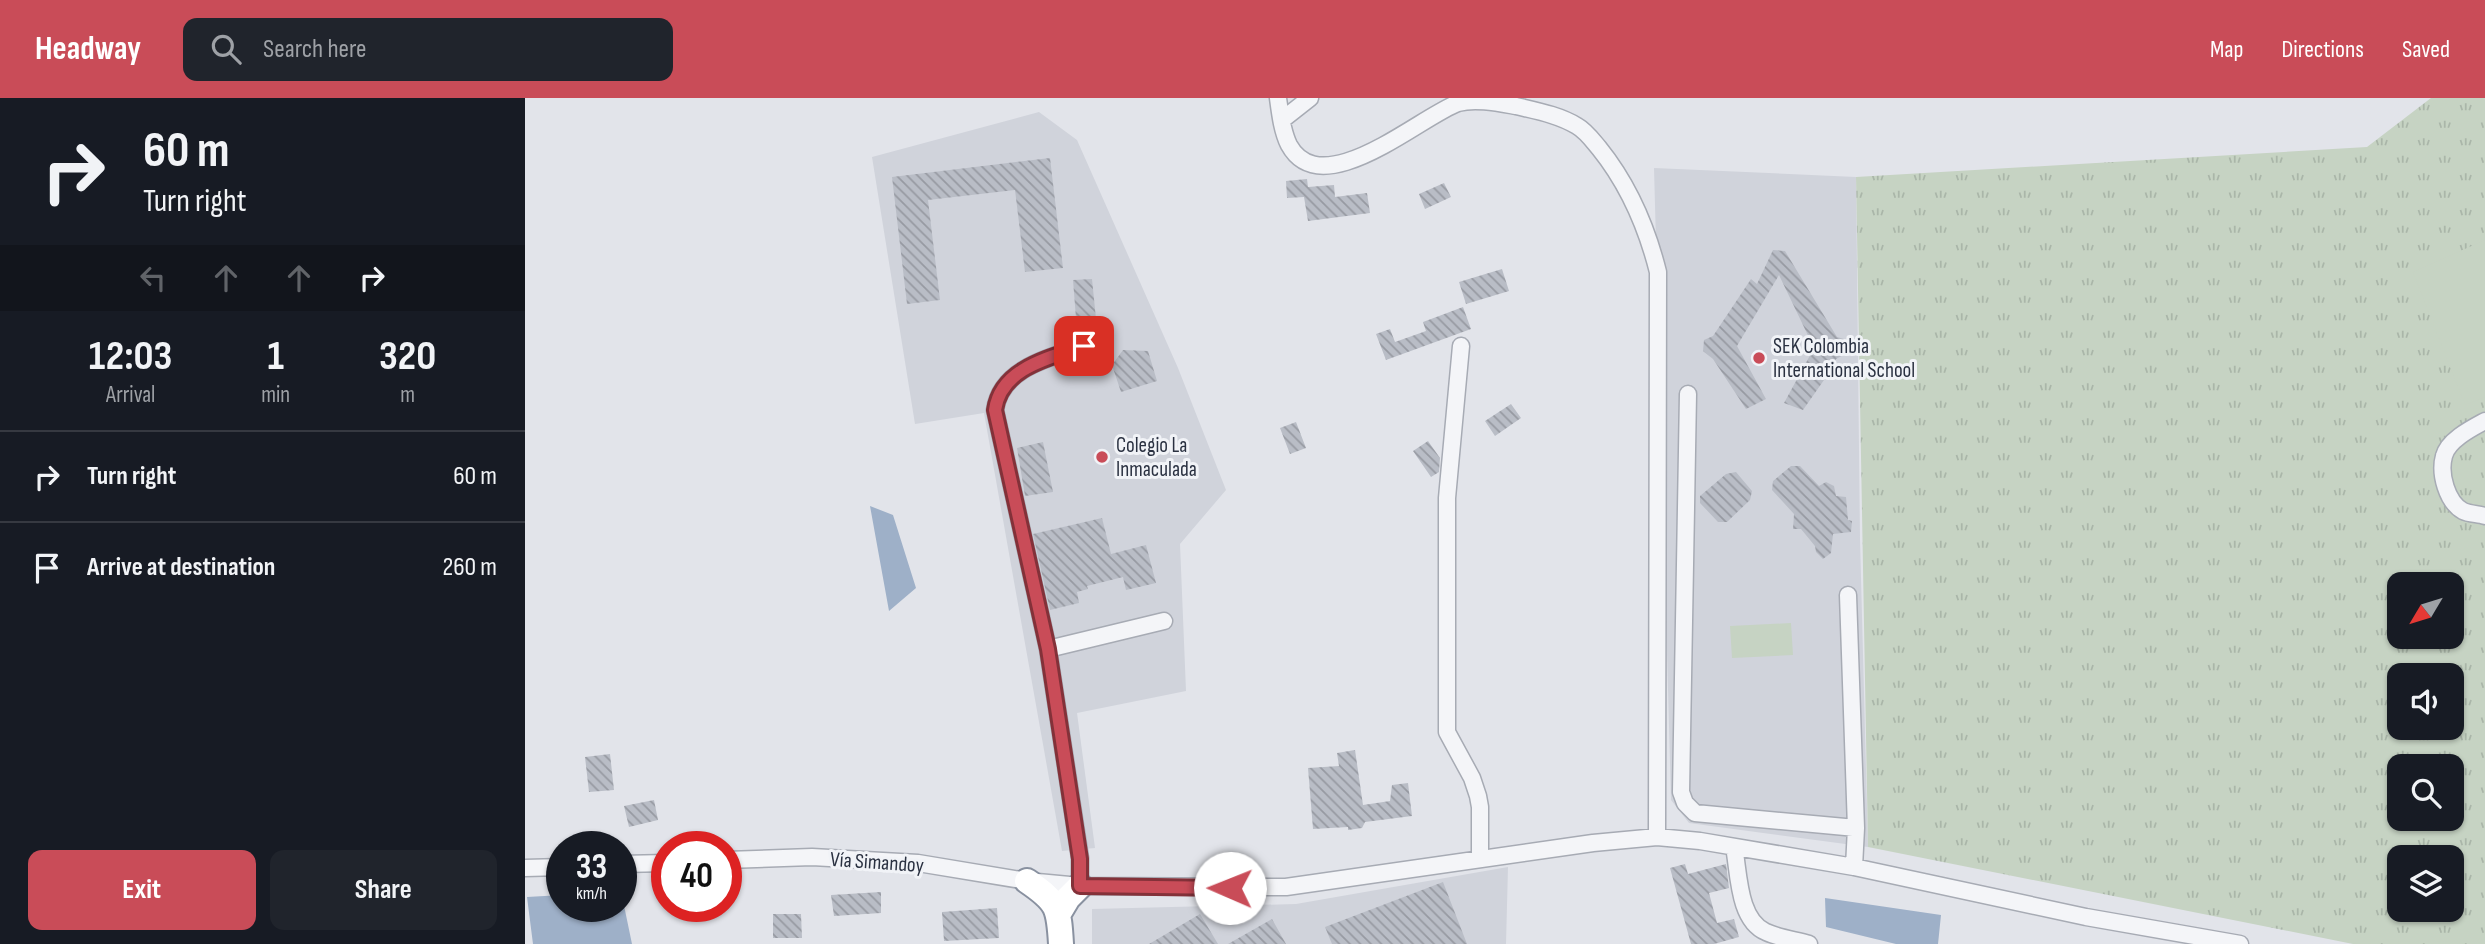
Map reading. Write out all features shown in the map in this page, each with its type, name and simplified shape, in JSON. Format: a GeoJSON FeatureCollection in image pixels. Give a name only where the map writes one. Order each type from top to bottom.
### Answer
{"type":"FeatureCollection","features":[{"type":"Feature","properties":{"kind":"highway"},"geometry":{"type":"LineString","coordinates":[[1027,881],[1048,895],[1059,913],[1061,944]]}},
{"type":"Feature","properties":{"kind":"highway"},"geometry":{"type":"LineString","coordinates":[[1059,913],[1068,898],[1080,886]]}},
{"type":"Feature","properties":{"kind":"street"},"geometry":{"type":"LineString","coordinates":[[1278,98],[1289,145],[1302,159],[1311,163],[1329,165],[1357,158],[1393,142],[1459,102],[1499,102],[1553,116],[1579,127],[1604,154],[1626,184],[1653,250],[1658,272],[1657,836]]}},
{"type":"Feature","properties":{"kind":"street"},"geometry":{"type":"LineString","coordinates":[[1282,120],[1310,98]]}},
{"type":"Feature","properties":{"kind":"street"},"geometry":{"type":"LineString","coordinates":[[1080,886],[1080,859],[1048,649],[995,410],[997,397],[1012,378],[1045,359],[1084,346]]}},
{"type":"Feature","properties":{"kind":"street"},"geometry":{"type":"LineString","coordinates":[[1461,346],[1447,498],[1447,732],[1472,778],[1478,796],[1481,859]]}},
{"type":"Feature","properties":{"kind":"street"},"geometry":{"type":"LineString","coordinates":[[1688,394],[1681,792],[1685,803],[1695,813],[1856,828]]}},
{"type":"Feature","properties":{"kind":"street"},"geometry":{"type":"LineString","coordinates":[[2485,421],[2457,439],[2444,455],[2443,479],[2451,499],[2463,511],[2485,516]]}},
{"type":"Feature","properties":{"kind":"street"},"geometry":{"type":"LineString","coordinates":[[1848,595],[1856,828],[1854,867]]}},
{"type":"Feature","properties":{"kind":"street"},"geometry":{"type":"LineString","coordinates":[[1048,649],[1164,621]]}},
{"type":"Feature","properties":{"kind":"street","name":"Vía Simandoy"},"geometry":{"type":"LineString","coordinates":[[742,859],[812,857],[918,863],[1027,881],[1080,886],[1286,887],[1657,836],[1854,867],[2087,917],[2240,944]]}},
{"type":"Feature","properties":{"kind":"street"},"geometry":{"type":"LineString","coordinates":[[1734,847],[1744,905],[1751,918],[1764,932],[1809,944]]}},
{"type":"Feature","properties":{"kind":"street"},"geometry":{"type":"LineString","coordinates":[[525,868],[546,867]]}},
{"type":"Feature","properties":{"kind":"shaded area","name":"Colegio La Inmaculada"},"geometry":{"type":"Polygon","coordinates":[[[1039,112],[1077,140],[1178,368],[1226,490],[1180,544],[1186,691],[1077,713],[1095,848],[1062,851],[984,413],[915,424],[872,157],[1039,112]]]}},
{"type":"Feature","properties":{"kind":"shaded area","name":"SEK Colombia International School"},"geometry":{"type":"Polygon","coordinates":[[[1654,168],[1856,177],[1860,539],[1868,847],[1689,823],[1671,800],[1654,168]]]}},
{"type":"Feature","properties":{"kind":"shaded area"},"geometry":{"type":"Polygon","coordinates":[[[1508,867],[1506,944],[1092,944],[1092,909],[1296,904],[1508,867]]]}},
{"type":"Feature","properties":{"kind":"green space"},"geometry":{"type":"Polygon","coordinates":[[[2431,98],[2485,98],[2485,944],[2353,944],[1868,847],[1856,177],[2367,147],[2431,98]]]}},
{"type":"Feature","properties":{"kind":"green space"},"geometry":{"type":"Polygon","coordinates":[[[2485,240],[2485,397],[2465,405],[2413,272],[2485,240]]]}},
{"type":"Feature","properties":{"kind":"green space"},"geometry":{"type":"Polygon","coordinates":[[[1791,623],[1793,655],[1732,658],[1730,626],[1791,623]]]}},
{"type":"Feature","properties":{"kind":"water"},"geometry":{"type":"Polygon","coordinates":[[[870,506],[893,515],[916,588],[889,611],[870,506]]]}},
{"type":"Feature","properties":{"kind":"water"},"geometry":{"type":"Polygon","coordinates":[[[546,896],[546,922],[627,922],[632,944],[533,944],[527,897],[546,896]]]}},
{"type":"Feature","properties":{"kind":"water"},"geometry":{"type":"Polygon","coordinates":[[[1825,898],[1941,915],[1938,944],[1896,944],[1826,927],[1825,898]]]}},
{"type":"Feature","properties":{"kind":"building"},"geometry":{"type":"Polygon","coordinates":[[[1050,158],[1063,268],[1025,272],[1015,190],[928,200],[940,300],[907,304],[892,177],[1050,158]]]}},
{"type":"Feature","properties":{"kind":"building"},"geometry":{"type":"Polygon","coordinates":[[[1307,179],[1308,187],[1334,185],[1335,197],[1367,193],[1370,213],[1308,221],[1304,197],[1287,198],[1286,181],[1307,179]]]}},
{"type":"Feature","properties":{"kind":"building"},"geometry":{"type":"Polygon","coordinates":[[[1444,183],[1451,197],[1425,209],[1419,194],[1444,183]]]}},
{"type":"Feature","properties":{"kind":"building"},"geometry":{"type":"Polygon","coordinates":[[[1773,250],[1785,251],[1837,337],[1851,341],[1849,352],[1836,359],[1803,410],[1784,403],[1814,348],[1779,275],[1737,346],[1766,399],[1746,409],[1713,359],[1703,351],[1704,340],[1713,336],[1751,279],[1757,284],[1773,250]]]}},
{"type":"Feature","properties":{"kind":"building"},"geometry":{"type":"Polygon","coordinates":[[[1502,269],[1509,291],[1466,304],[1459,282],[1502,269]]]}},
{"type":"Feature","properties":{"kind":"building"},"geometry":{"type":"Polygon","coordinates":[[[1092,279],[1097,329],[1077,331],[1073,280],[1092,279]]]}},
{"type":"Feature","properties":{"kind":"building"},"geometry":{"type":"Polygon","coordinates":[[[1463,307],[1471,329],[1386,360],[1376,334],[1390,329],[1395,342],[1426,331],[1423,322],[1463,307]]]}},
{"type":"Feature","properties":{"kind":"building"},"geometry":{"type":"Polygon","coordinates":[[[1123,350],[1148,351],[1157,381],[1121,392],[1112,365],[1123,350]]]}},
{"type":"Feature","properties":{"kind":"building"},"geometry":{"type":"Polygon","coordinates":[[[1511,404],[1521,418],[1495,436],[1485,421],[1511,404]]]}},
{"type":"Feature","properties":{"kind":"building"},"geometry":{"type":"Polygon","coordinates":[[[1296,422],[1306,448],[1290,454],[1280,428],[1296,422]]]}},
{"type":"Feature","properties":{"kind":"building"},"geometry":{"type":"Polygon","coordinates":[[[1428,441],[1440,458],[1439,472],[1431,477],[1413,451],[1428,441]]]}},
{"type":"Feature","properties":{"kind":"building"},"geometry":{"type":"Polygon","coordinates":[[[1043,442],[1053,492],[1025,496],[1017,448],[1043,442]]]}},
{"type":"Feature","properties":{"kind":"building"},"geometry":{"type":"Polygon","coordinates":[[[1791,466],[1800,466],[1819,486],[1826,482],[1834,486],[1836,496],[1846,497],[1848,520],[1852,521],[1851,532],[1833,534],[1831,553],[1823,559],[1801,529],[1793,529],[1794,514],[1772,490],[1773,481],[1791,466]]]}},
{"type":"Feature","properties":{"kind":"building"},"geometry":{"type":"Polygon","coordinates":[[[1736,472],[1752,491],[1750,500],[1727,522],[1718,522],[1700,503],[1700,496],[1726,474],[1736,472]]]}},
{"type":"Feature","properties":{"kind":"building"},"geometry":{"type":"Polygon","coordinates":[[[1102,518],[1111,554],[1146,545],[1156,583],[1126,590],[1123,577],[1087,586],[1088,589],[1077,592],[1079,603],[1050,610],[1033,534],[1102,518]]]}},
{"type":"Feature","properties":{"kind":"building"},"geometry":{"type":"Polygon","coordinates":[[[1355,750],[1363,805],[1390,801],[1392,785],[1408,783],[1412,816],[1365,822],[1362,828],[1348,830],[1348,827],[1313,829],[1308,768],[1339,766],[1337,753],[1355,750]]]}},
{"type":"Feature","properties":{"kind":"building"},"geometry":{"type":"Polygon","coordinates":[[[610,754],[614,790],[589,792],[585,757],[610,754]]]}},
{"type":"Feature","properties":{"kind":"building"},"geometry":{"type":"Polygon","coordinates":[[[654,800],[658,820],[629,827],[624,806],[654,800]]]}},
{"type":"Feature","properties":{"kind":"building"},"geometry":{"type":"Polygon","coordinates":[[[1685,864],[1688,874],[1726,864],[1729,888],[1709,893],[1717,923],[1734,919],[1739,937],[1714,944],[1691,944],[1670,868],[1685,864]]]}},
{"type":"Feature","properties":{"kind":"building"},"geometry":{"type":"Polygon","coordinates":[[[1443,882],[1467,944],[1332,944],[1325,927],[1443,882]]]}},
{"type":"Feature","properties":{"kind":"building"},"geometry":{"type":"Polygon","coordinates":[[[881,892],[881,913],[834,916],[831,895],[881,892]]]}},
{"type":"Feature","properties":{"kind":"building"},"geometry":{"type":"Polygon","coordinates":[[[997,908],[999,938],[944,941],[942,912],[997,908]]]}},
{"type":"Feature","properties":{"kind":"building"},"geometry":{"type":"Polygon","coordinates":[[[773,914],[801,914],[802,938],[773,938],[773,914]]]}},
{"type":"Feature","properties":{"kind":"building"},"geometry":{"type":"Polygon","coordinates":[[[1200,914],[1218,944],[1149,944],[1200,914]]]}},
{"type":"Feature","properties":{"kind":"building"},"geometry":{"type":"Polygon","coordinates":[[[1272,919],[1286,944],[1228,944],[1272,919]]]}},
{"type":"Feature","properties":{"kind":"place","name":"SEK Colombia International School"},"geometry":{"type":"Point","coordinates":[1759,358]}},
{"type":"Feature","properties":{"kind":"place","name":"Colegio La Inmaculada"},"geometry":{"type":"Point","coordinates":[1102,457]}},
{"type":"Feature","properties":{"kind":"route"},"geometry":{"type":"LineString","coordinates":[[1084,346],[1045,359],[1012,378],[997,397],[995,410],[1048,649],[1080,859],[1080,886],[1230,888]]}}]}
